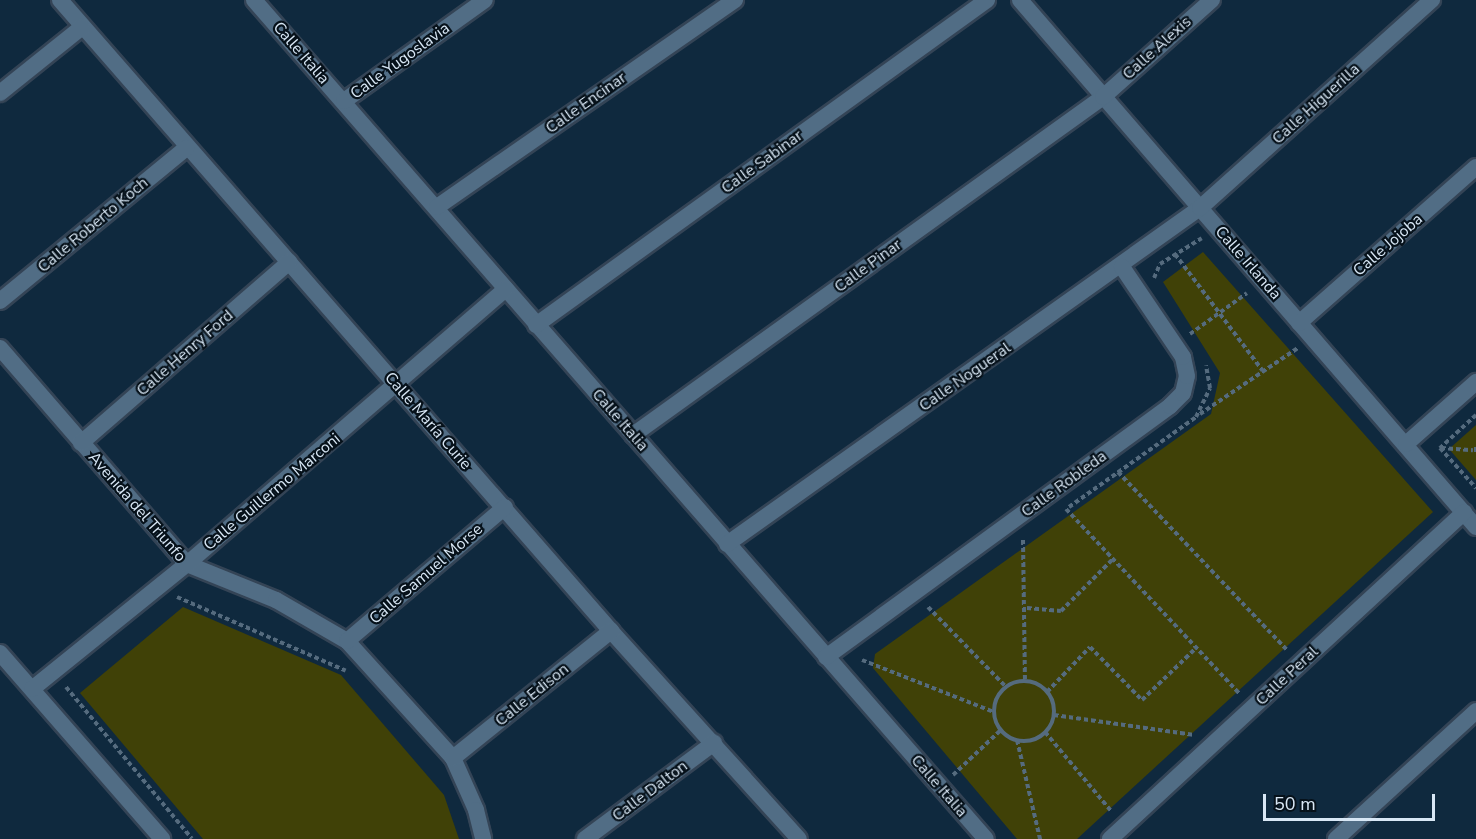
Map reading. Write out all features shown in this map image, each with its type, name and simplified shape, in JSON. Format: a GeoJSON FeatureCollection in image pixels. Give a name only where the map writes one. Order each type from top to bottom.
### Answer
{"type":"FeatureCollection","features":[{"type":"Feature","properties":{"kind":"street","name":"Calle María Curie"},"geometry":{"type":"LineString","coordinates":[[60,0],[186,148],[505,507],[611,631],[799,839]]}},
{"type":"Feature","properties":{"kind":"street","name":"Calle Italia"},"geometry":{"type":"LineString","coordinates":[[254,0],[437,207],[536,325],[986,839]]}},
{"type":"Feature","properties":{"kind":"street","name":"Calle Yugoslavia"},"geometry":{"type":"LineString","coordinates":[[344,101],[485,0]]}},
{"type":"Feature","properties":{"kind":"street","name":"Calle Encinar"},"geometry":{"type":"LineString","coordinates":[[437,207],[735,0]]}},
{"type":"Feature","properties":{"kind":"street","name":"Calle Sabinar"},"geometry":{"type":"LineString","coordinates":[[536,325],[987,0]]}},
{"type":"Feature","properties":{"kind":"street","name":"Calle Irlanda"},"geometry":{"type":"LineString","coordinates":[[1020,0],[1476,526]]}},
{"type":"Feature","properties":{"kind":"street","name":"Calle Alexis"},"geometry":{"type":"LineString","coordinates":[[1103,97],[1212,0]]}},
{"type":"Feature","properties":{"kind":"street","name":"Calle Higuerilla"},"geometry":{"type":"LineString","coordinates":[[1200,207],[1432,0]]}},
{"type":"Feature","properties":{"kind":"street"},"geometry":{"type":"LineString","coordinates":[[0,93],[82,27]]}},
{"type":"Feature","properties":{"kind":"street","name":"Calle Pinar"},"geometry":{"type":"LineString","coordinates":[[633,435],[1103,97]]}},
{"type":"Feature","properties":{"kind":"street","name":"Calle Roberto Koch"},"geometry":{"type":"LineString","coordinates":[[0,301],[186,148]]}},
{"type":"Feature","properties":{"kind":"street","name":"Calle Jojoba"},"geometry":{"type":"LineString","coordinates":[[1299,323],[1476,167]]}},
{"type":"Feature","properties":{"kind":"street","name":"Calle Nogueral"},"geometry":{"type":"LineString","coordinates":[[727,544],[1122,267],[1200,207]]}},
{"type":"Feature","properties":{"kind":"street","name":"Calle Henry Ford"},"geometry":{"type":"LineString","coordinates":[[81,443],[289,262]]}},
{"type":"Feature","properties":{"kind":"street","name":"Calle Robleda"},"geometry":{"type":"LineString","coordinates":[[826,657],[1161,413],[1183,393],[1187,375],[1183,357],[1122,267]]}},
{"type":"Feature","properties":{"kind":"street","name":"Calle Guillermo Marconi"},"geometry":{"type":"LineString","coordinates":[[32,689],[187,564],[398,386],[506,289]]}},
{"type":"Feature","properties":{"kind":"street","name":"Avenida del Triunfo"},"geometry":{"type":"LineString","coordinates":[[0,348],[187,564],[276,600],[348,642],[453,758],[476,810],[483,839]]}},
{"type":"Feature","properties":{"kind":"street"},"geometry":{"type":"LineString","coordinates":[[1406,444],[1476,382]]}},
{"type":"Feature","properties":{"kind":"street","name":"Calle Samuel Morse"},"geometry":{"type":"LineString","coordinates":[[348,642],[505,507]]}},
{"type":"Feature","properties":{"kind":"street","name":"Calle Peral"},"geometry":{"type":"LineString","coordinates":[[1110,839],[1464,512]]}},
{"type":"Feature","properties":{"kind":"street","name":"Calle Edison"},"geometry":{"type":"LineString","coordinates":[[453,758],[611,631]]}},
{"type":"Feature","properties":{"kind":"street"},"geometry":{"type":"LineString","coordinates":[[0,653],[162,839]]}},
{"type":"Feature","properties":{"kind":"street"},"geometry":{"type":"LineString","coordinates":[[1336,839],[1476,711]]}},
{"type":"Feature","properties":{"kind":"street","name":"Calle Dalton"},"geometry":{"type":"LineString","coordinates":[[585,839],[714,743]]}},
{"type":"Feature","properties":{"kind":"path"},"geometry":{"type":"LineString","coordinates":[[1154,287],[1160,264],[1174,254],[1204,237],[1212,246]]}},
{"type":"Feature","properties":{"kind":"path"},"geometry":{"type":"LineString","coordinates":[[1174,254],[1263,371]]}},
{"type":"Feature","properties":{"kind":"path"},"geometry":{"type":"LineString","coordinates":[[1242,282],[1257,299]]}},
{"type":"Feature","properties":{"kind":"path"},"geometry":{"type":"LineString","coordinates":[[1187,336],[1250,291]]}},
{"type":"Feature","properties":{"kind":"path"},"geometry":{"type":"LineString","coordinates":[[1180,326],[1193,345]]}},
{"type":"Feature","properties":{"kind":"path"},"geometry":{"type":"LineString","coordinates":[[1292,339],[1306,356]]}},
{"type":"Feature","properties":{"kind":"path"},"geometry":{"type":"LineString","coordinates":[[1057,515],[1299,347]]}},
{"type":"Feature","properties":{"kind":"path"},"geometry":{"type":"LineString","coordinates":[[1196,417],[1210,388],[1210,371],[1204,362]]}},
{"type":"Feature","properties":{"kind":"path"},"geometry":{"type":"LineString","coordinates":[[1440,448],[1476,415]]}},
{"type":"Feature","properties":{"kind":"path"},"geometry":{"type":"LineString","coordinates":[[1440,448],[1475,450]]}},
{"type":"Feature","properties":{"kind":"path"},"geometry":{"type":"LineString","coordinates":[[1440,448],[1476,488]]}},
{"type":"Feature","properties":{"kind":"path"},"geometry":{"type":"LineString","coordinates":[[1118,472],[1289,653]]}},
{"type":"Feature","properties":{"kind":"path"},"geometry":{"type":"LineString","coordinates":[[1066,509],[1242,697]]}},
{"type":"Feature","properties":{"kind":"path"},"geometry":{"type":"LineString","coordinates":[[1013,546],[1031,534]]}},
{"type":"Feature","properties":{"kind":"path"},"geometry":{"type":"LineString","coordinates":[[1023,540],[1027,608],[1025,680]]}},
{"type":"Feature","properties":{"kind":"path"},"geometry":{"type":"LineString","coordinates":[[1027,608],[1061,611],[1113,559]]}},
{"type":"Feature","properties":{"kind":"path"},"geometry":{"type":"LineString","coordinates":[[168,604],[177,597],[345,670],[353,679]]}},
{"type":"Feature","properties":{"kind":"path"},"geometry":{"type":"LineString","coordinates":[[919,614],[938,600]]}},
{"type":"Feature","properties":{"kind":"path"},"geometry":{"type":"LineString","coordinates":[[928,607],[1006,687]]}},
{"type":"Feature","properties":{"kind":"path"},"geometry":{"type":"LineString","coordinates":[[1047,692],[1090,648],[1142,700],[1196,648]]}},
{"type":"Feature","properties":{"kind":"path"},"geometry":{"type":"LineString","coordinates":[[860,669],[864,653]]}},
{"type":"Feature","properties":{"kind":"path"},"geometry":{"type":"LineString","coordinates":[[862,660],[994,712]]}},
{"type":"Feature","properties":{"kind":"path"},"geometry":{"type":"LineString","coordinates":[[1017,740],[1045,732],[1054,715],[1047,692],[1025,680],[1006,687],[994,712],[1001,730],[1017,740],[1040,839]]}},
{"type":"Feature","properties":{"kind":"path"},"geometry":{"type":"LineString","coordinates":[[73,681],[64,688],[192,839]]}},
{"type":"Feature","properties":{"kind":"path"},"geometry":{"type":"LineString","coordinates":[[1054,715],[1201,735]]}},
{"type":"Feature","properties":{"kind":"path"},"geometry":{"type":"LineString","coordinates":[[953,775],[1001,730]]}},
{"type":"Feature","properties":{"kind":"path"},"geometry":{"type":"LineString","coordinates":[[1045,732],[1115,814]]}},
{"type":"Feature","properties":{"kind":"path"},"geometry":{"type":"LineString","coordinates":[[945,766],[960,783]]}},
{"type":"Feature","properties":{"kind":"shaded area"},"geometry":{"type":"Polygon","coordinates":[[[1203,252],[1433,512],[1077,839],[1017,839],[873,668],[875,654],[1211,414],[1220,373],[1163,282],[1203,252]]]}},
{"type":"Feature","properties":{"kind":"shaded area"},"geometry":{"type":"Polygon","coordinates":[[[1476,425],[1476,480],[1449,449],[1476,425]]]}},
{"type":"Feature","properties":{"kind":"shaded area"},"geometry":{"type":"Polygon","coordinates":[[[183,607],[341,675],[444,795],[459,839],[203,839],[80,693],[183,607]]]}}]}
